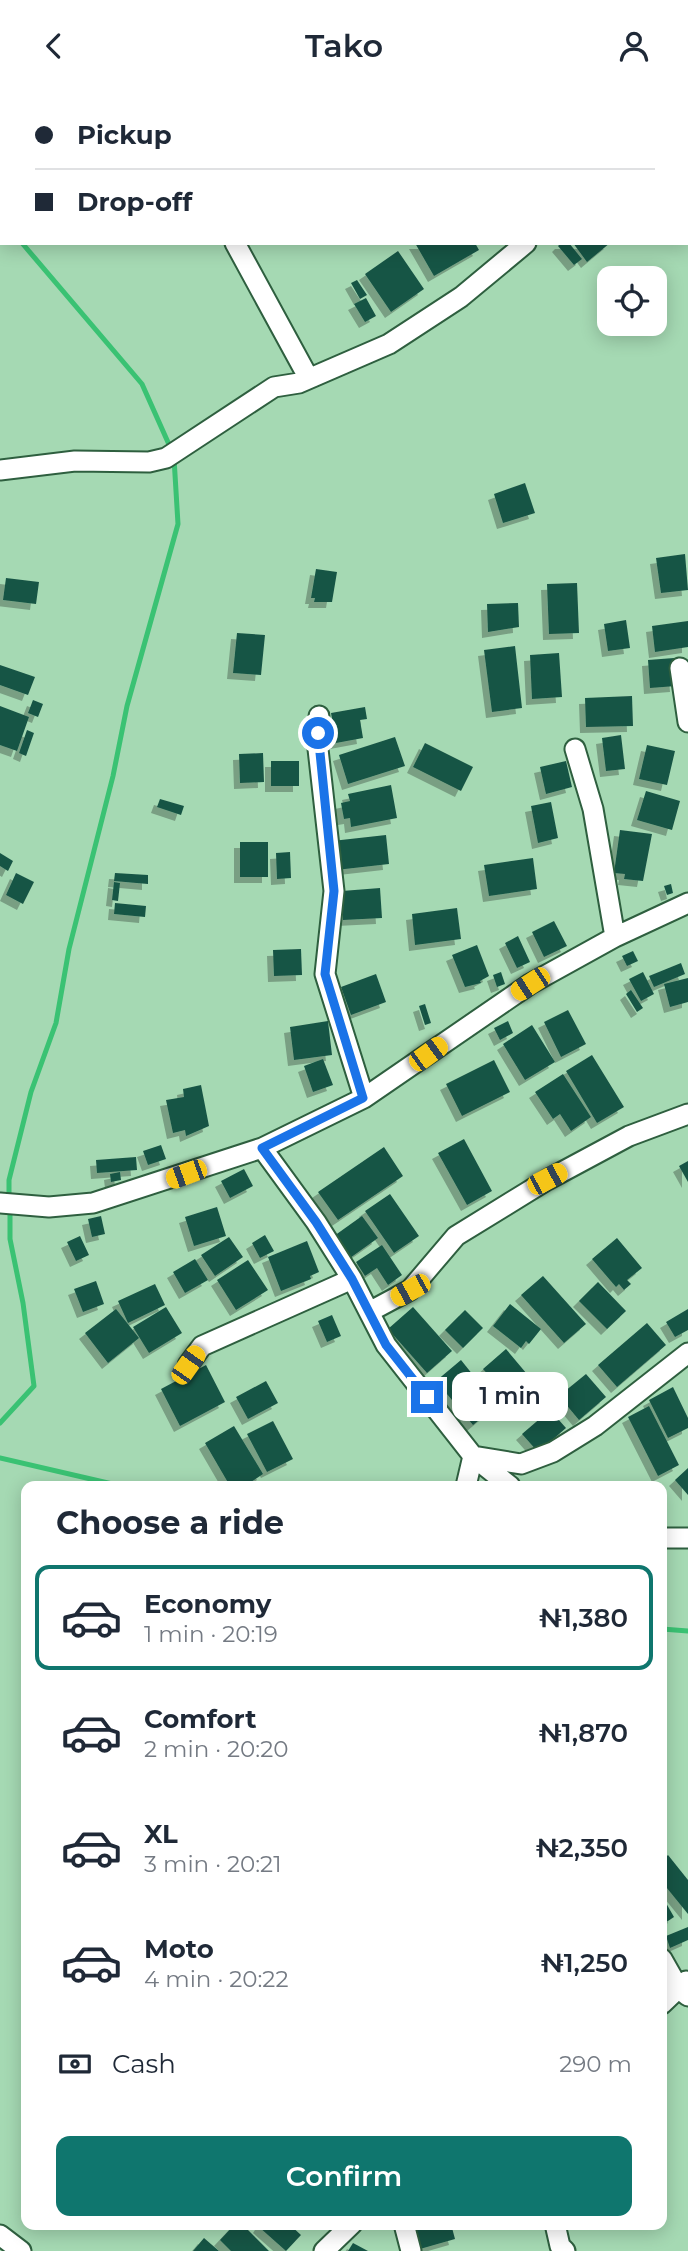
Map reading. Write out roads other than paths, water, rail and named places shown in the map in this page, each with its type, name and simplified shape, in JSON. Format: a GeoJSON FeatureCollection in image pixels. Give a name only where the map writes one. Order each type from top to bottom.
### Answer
{"type":"FeatureCollection","features":[{"type":"Feature","properties":{"kind":"street"},"geometry":{"type":"LineString","coordinates":[[236,245],[308,377]]}},
{"type":"Feature","properties":{"kind":"street"},"geometry":{"type":"LineString","coordinates":[[0,470],[75,461],[149,462],[166,458],[274,387],[299,383],[308,377],[365,357],[389,344],[461,297],[524,245]]}},
{"type":"Feature","properties":{"kind":"street"},"geometry":{"type":"LineString","coordinates":[[680,668],[688,722]]}},
{"type":"Feature","properties":{"kind":"street"},"geometry":{"type":"LineString","coordinates":[[319,716],[318,749],[334,891],[325,974],[363,1098]]}},
{"type":"Feature","properties":{"kind":"street"},"geometry":{"type":"LineString","coordinates":[[575,749],[593,809],[615,937]]}},
{"type":"Feature","properties":{"kind":"street"},"geometry":{"type":"LineString","coordinates":[[0,1203],[49,1207],[93,1203],[262,1148],[363,1098],[507,998],[615,937],[688,903]]}},
{"type":"Feature","properties":{"kind":"street"},"geometry":{"type":"LineString","coordinates":[[369,1312],[410,1290],[456,1236],[547,1179],[629,1136],[688,1114]]}},
{"type":"Feature","properties":{"kind":"street"},"geometry":{"type":"LineString","coordinates":[[262,1148],[316,1222],[352,1279],[386,1345],[473,1457],[504,1481]]}},
{"type":"Feature","properties":{"kind":"street"},"geometry":{"type":"LineString","coordinates":[[188,1365],[202,1346],[352,1279]]}},
{"type":"Feature","properties":{"kind":"street"},"geometry":{"type":"LineString","coordinates":[[473,1457],[521,1464],[553,1452],[595,1426],[688,1353]]}},
{"type":"Feature","properties":{"kind":"street"},"geometry":{"type":"LineString","coordinates":[[467,1481],[473,1457]]}},
{"type":"Feature","properties":{"kind":"street"},"geometry":{"type":"LineString","coordinates":[[667,1538],[688,1538]]}},
{"type":"Feature","properties":{"kind":"street"},"geometry":{"type":"LineString","coordinates":[[667,1965],[685,1988],[667,2001]]}},
{"type":"Feature","properties":{"kind":"street"},"geometry":{"type":"LineString","coordinates":[[324,2251],[346,2230]]}},
{"type":"Feature","properties":{"kind":"street"},"geometry":{"type":"LineString","coordinates":[[406,2230],[411,2251]]}},
{"type":"Feature","properties":{"kind":"street"},"geometry":{"type":"LineString","coordinates":[[556,2230],[560,2246],[565,2251]]}},
{"type":"Feature","properties":{"kind":"street"},"geometry":{"type":"LineString","coordinates":[[0,2235],[22,2251]]}},
{"type":"Feature","properties":{"kind":"waterway"},"geometry":{"type":"LineString","coordinates":[[24,245],[142,384],[171,449]]}},
{"type":"Feature","properties":{"kind":"waterway"},"geometry":{"type":"LineString","coordinates":[[9,1200],[9,1180],[31,1092],[56,1023],[69,949],[113,776],[127,706],[178,524],[174,458]]}},
{"type":"Feature","properties":{"kind":"waterway"},"geometry":{"type":"LineString","coordinates":[[0,1423],[34,1386],[23,1303],[10,1239],[10,1209]]}},
{"type":"Feature","properties":{"kind":"waterway"},"geometry":{"type":"LineString","coordinates":[[0,1458],[99,1481]]}},
{"type":"Feature","properties":{"kind":"waterway"},"geometry":{"type":"LineString","coordinates":[[667,1629],[688,1631]]}}]}
